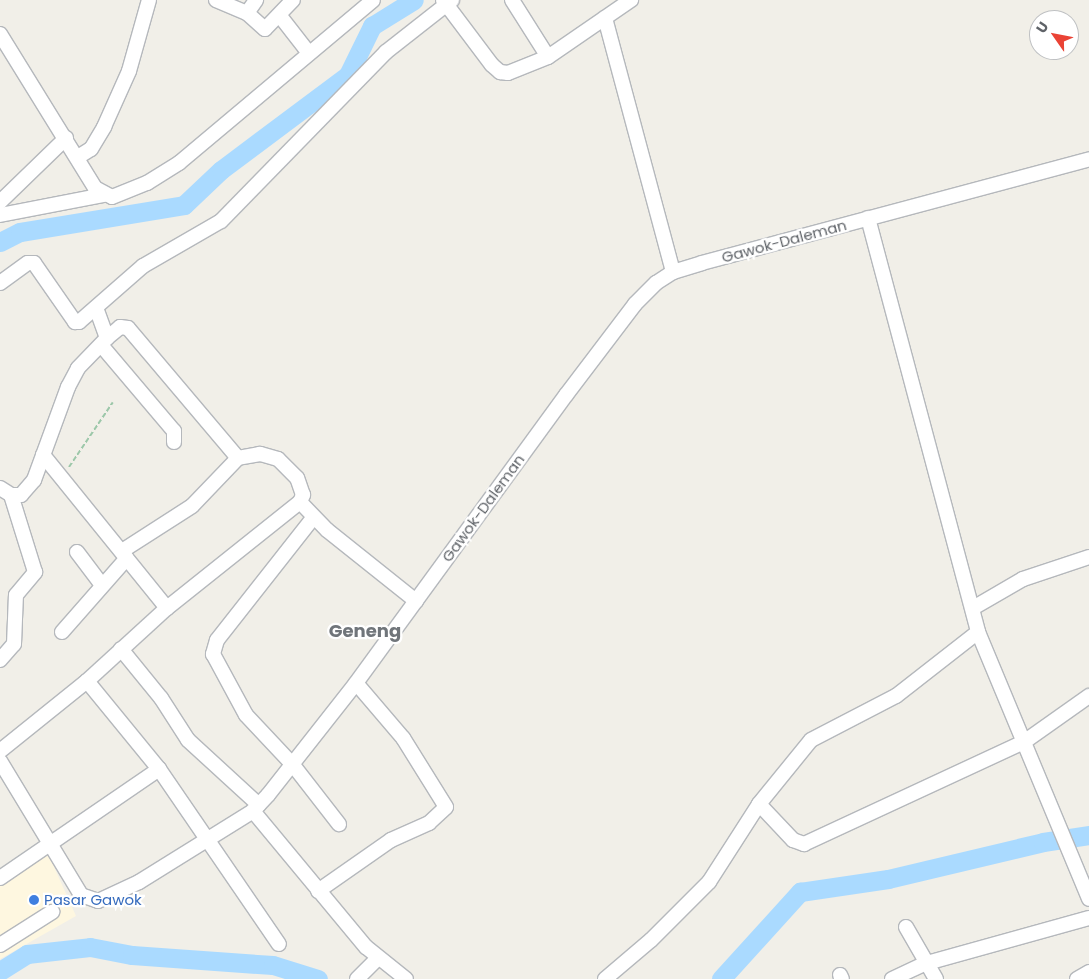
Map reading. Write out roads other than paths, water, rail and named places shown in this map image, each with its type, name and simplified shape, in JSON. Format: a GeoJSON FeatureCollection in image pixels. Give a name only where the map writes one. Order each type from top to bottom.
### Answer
{"type":"FeatureCollection","features":[{"type":"Feature","properties":{"kind":"street"},"geometry":{"type":"LineString","coordinates":[[78,157],[91,148],[108,119],[129,71],[149,0]]}},
{"type":"Feature","properties":{"kind":"street"},"geometry":{"type":"LineString","coordinates":[[216,0],[247,13],[265,29],[280,16],[293,0]]}},
{"type":"Feature","properties":{"kind":"street"},"geometry":{"type":"LineString","coordinates":[[247,13],[256,0]]}},
{"type":"Feature","properties":{"kind":"street"},"geometry":{"type":"LineString","coordinates":[[0,215],[104,195],[121,195],[179,163],[308,52],[373,0]]}},
{"type":"Feature","properties":{"kind":"street"},"geometry":{"type":"LineString","coordinates":[[512,0],[548,57]]}},
{"type":"Feature","properties":{"kind":"street"},"geometry":{"type":"LineString","coordinates":[[0,283],[31,262],[75,322],[98,312],[143,266],[221,221],[386,52],[450,7],[500,72],[517,71],[548,57],[606,21],[615,5],[630,0]]}},
{"type":"Feature","properties":{"kind":"street"},"geometry":{"type":"LineString","coordinates":[[280,16],[308,52]]}},
{"type":"Feature","properties":{"kind":"street"},"geometry":{"type":"LineString","coordinates":[[606,21],[673,272]]}},
{"type":"Feature","properties":{"kind":"street"},"geometry":{"type":"LineString","coordinates":[[0,34],[78,157],[95,188],[104,195]]}},
{"type":"Feature","properties":{"kind":"street"},"geometry":{"type":"LineString","coordinates":[[0,202],[66,138]]}},
{"type":"Feature","properties":{"kind":"street","name":"Gawok-Daleman"},"geometry":{"type":"LineString","coordinates":[[0,761],[81,895],[98,901],[140,882],[210,840],[256,808],[293,765],[356,683],[635,304],[656,283],[673,272],[1089,159]]}},
{"type":"Feature","properties":{"kind":"street"},"geometry":{"type":"LineString","coordinates":[[868,218],[978,632],[1057,826],[1089,899]]}},
{"type":"Feature","properties":{"kind":"street"},"geometry":{"type":"LineString","coordinates":[[98,312],[104,341],[174,431],[174,442]]}},
{"type":"Feature","properties":{"kind":"street"},"geometry":{"type":"LineString","coordinates":[[6,492],[21,495],[28,488],[43,455],[68,387],[78,368],[120,327],[128,328],[238,458]]}},
{"type":"Feature","properties":{"kind":"street"},"geometry":{"type":"LineString","coordinates":[[0,751],[87,681],[167,608],[300,502],[303,495],[297,478],[278,459],[260,454],[238,458],[192,506],[124,555],[102,585],[62,632]]}},
{"type":"Feature","properties":{"kind":"street"},"geometry":{"type":"LineString","coordinates":[[43,455],[167,608]]}},
{"type":"Feature","properties":{"kind":"street"},"geometry":{"type":"LineString","coordinates":[[0,660],[14,644],[16,595],[35,572],[6,492]]}},
{"type":"Feature","properties":{"kind":"street"},"geometry":{"type":"LineString","coordinates":[[300,502],[313,518],[416,601]]}},
{"type":"Feature","properties":{"kind":"street"},"geometry":{"type":"LineString","coordinates":[[313,518],[213,648],[215,659],[246,715],[293,765],[339,824]]}},
{"type":"Feature","properties":{"kind":"street"},"geometry":{"type":"LineString","coordinates":[[77,552],[102,585]]}},
{"type":"Feature","properties":{"kind":"street"},"geometry":{"type":"LineString","coordinates":[[973,608],[1023,579],[1089,557]]}},
{"type":"Feature","properties":{"kind":"street"},"geometry":{"type":"LineString","coordinates":[[605,979],[651,940],[703,890],[759,804],[811,740],[896,696],[978,632]]}},
{"type":"Feature","properties":{"kind":"street"},"geometry":{"type":"LineString","coordinates":[[121,649],[161,698],[188,740],[256,808],[318,891],[377,959],[406,979]]}},
{"type":"Feature","properties":{"kind":"street"},"geometry":{"type":"LineString","coordinates":[[87,681],[159,769],[210,840],[279,944]]}},
{"type":"Feature","properties":{"kind":"street"},"geometry":{"type":"LineString","coordinates":[[318,891],[391,840],[429,823],[446,807],[403,738],[356,683]]}},
{"type":"Feature","properties":{"kind":"street"},"geometry":{"type":"LineString","coordinates":[[759,804],[796,842],[804,844],[1024,742],[1089,696]]}},
{"type":"Feature","properties":{"kind":"street"},"geometry":{"type":"LineString","coordinates":[[0,878],[159,769]]}},
{"type":"Feature","properties":{"kind":"street"},"geometry":{"type":"LineString","coordinates":[[0,945],[52,912]]}},
{"type":"Feature","properties":{"kind":"street"},"geometry":{"type":"LineString","coordinates":[[892,979],[927,963],[1089,918]]}},
{"type":"Feature","properties":{"kind":"street"},"geometry":{"type":"LineString","coordinates":[[906,926],[936,979]]}},
{"type":"Feature","properties":{"kind":"street"},"geometry":{"type":"LineString","coordinates":[[357,979],[377,959]]}},
{"type":"Feature","properties":{"kind":"street"},"geometry":{"type":"LineString","coordinates":[[1077,979],[1089,972]]}},
{"type":"Feature","properties":{"kind":"waterway"},"geometry":{"type":"LineString","coordinates":[[0,242],[20,232],[184,205],[221,170],[348,75],[372,26],[414,0]]}},
{"type":"Feature","properties":{"kind":"waterway"},"geometry":{"type":"LineString","coordinates":[[0,649],[9,639]]}},
{"type":"Feature","properties":{"kind":"waterway"},"geometry":{"type":"LineString","coordinates":[[721,979],[800,892],[888,879],[1043,842],[1089,835]]}},
{"type":"Feature","properties":{"kind":"waterway"},"geometry":{"type":"LineString","coordinates":[[0,971],[27,954],[90,947],[132,955],[273,965],[318,979]]}},
{"type":"Feature","properties":{"kind":"place","name":"Pasar Gawok"},"geometry":{"type":"Point","coordinates":[34,900]}},
{"type":"Feature","properties":{"kind":"district","name":"Geneng"},"geometry":{"type":"Point","coordinates":[365,631]}}]}
